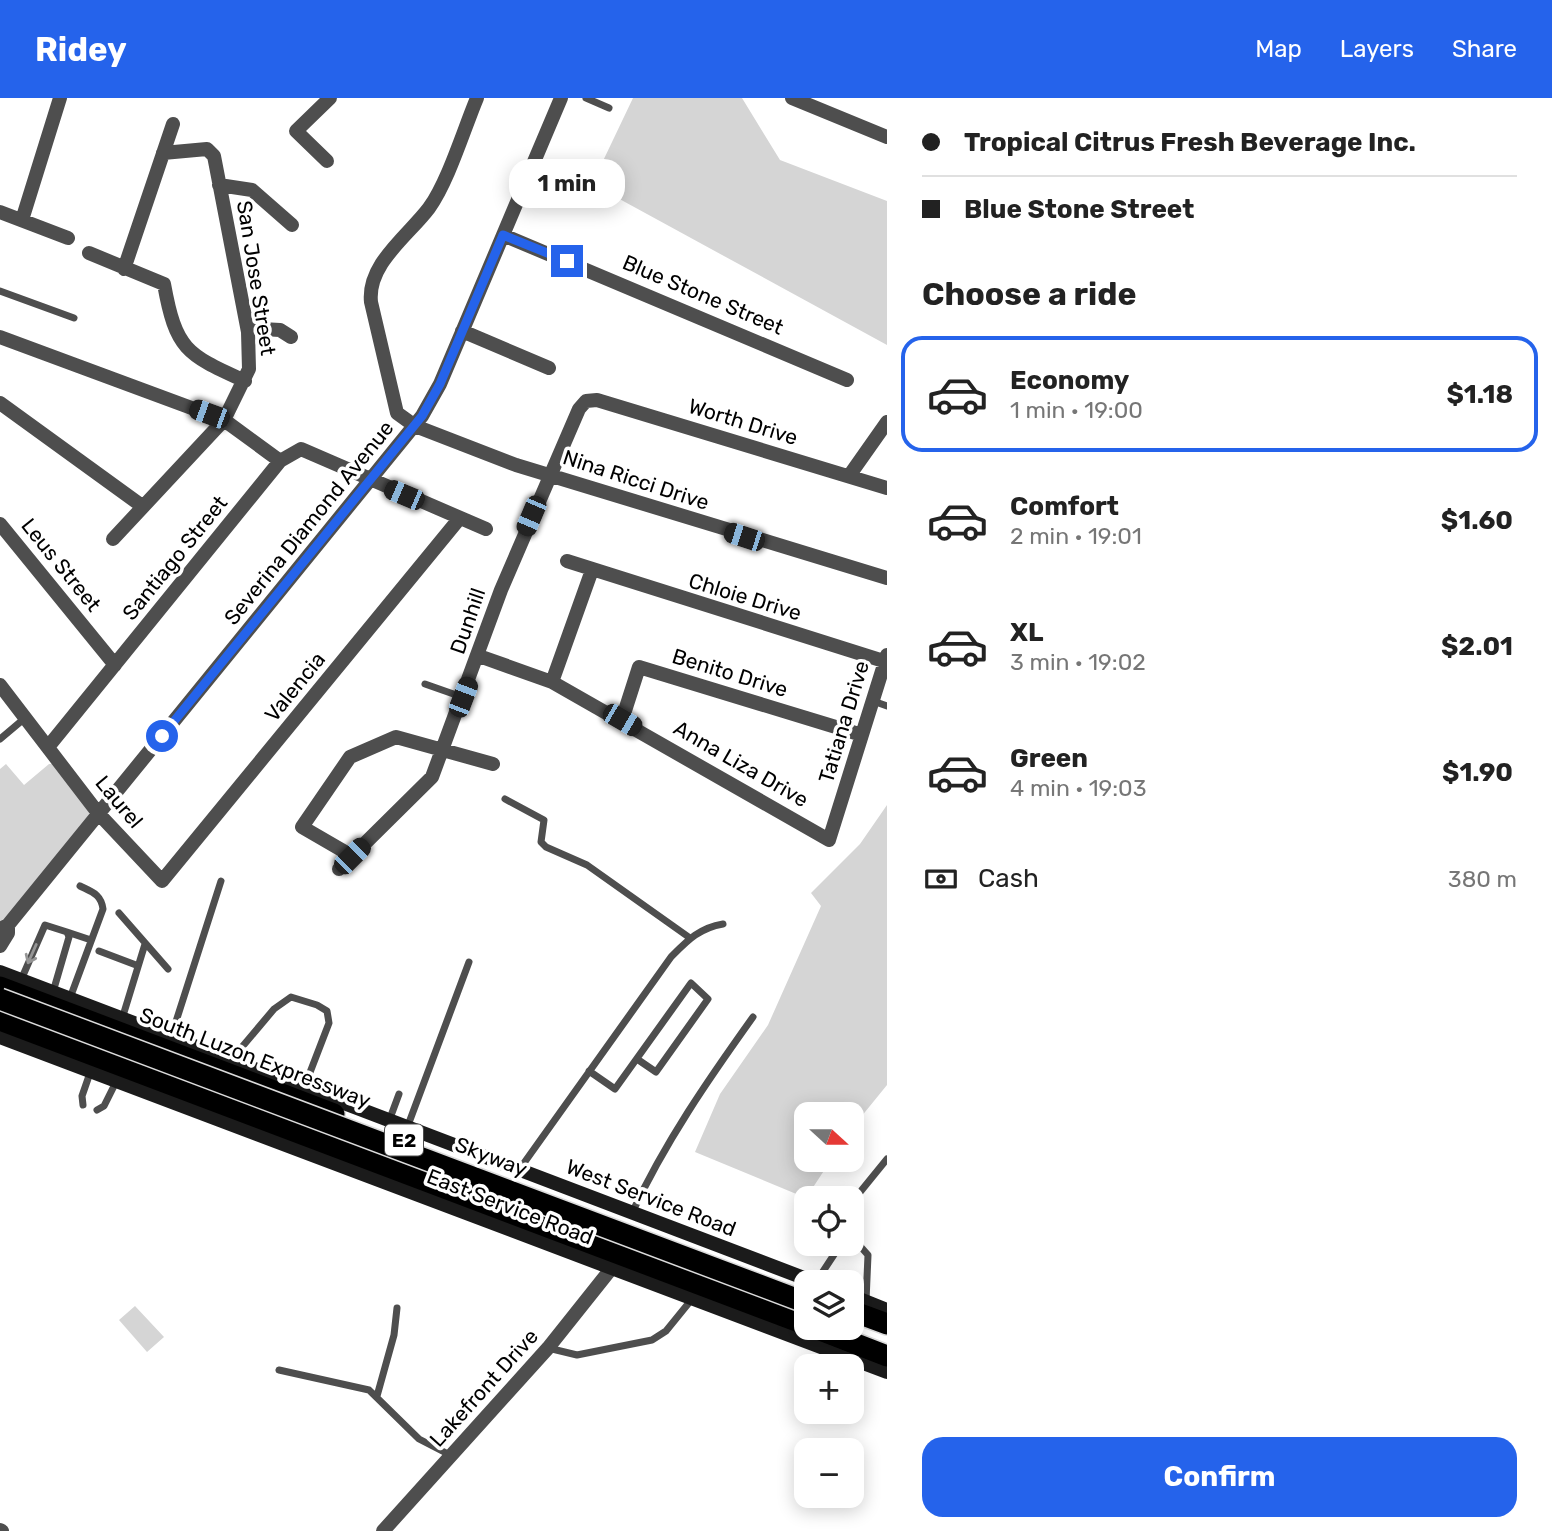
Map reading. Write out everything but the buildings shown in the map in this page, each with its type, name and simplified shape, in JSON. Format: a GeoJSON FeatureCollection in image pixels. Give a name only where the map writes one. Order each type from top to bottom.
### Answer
{"type":"FeatureCollection","features":[{"type":"Feature","properties":{"kind":"highway","name":"South Luzon Expressway"},"geometry":{"type":"LineString","coordinates":[[0,987],[794,1289]]}},
{"type":"Feature","properties":{"kind":"highway","name":"Skyway"},"geometry":{"type":"LineString","coordinates":[[0,999],[794,1298]]}},
{"type":"Feature","properties":{"kind":"highway","name":"Skyway"},"geometry":{"type":"LineString","coordinates":[[0,1013],[794,1312]]}},
{"type":"Feature","properties":{"kind":"highway","name":"E2"},"geometry":{"type":"LineString","coordinates":[[0,1020],[794,1320]]}},
{"type":"Feature","properties":{"kind":"highway"},"geometry":{"type":"LineString","coordinates":[[864,1308],[887,1324]]}},
{"type":"Feature","properties":{"kind":"highway"},"geometry":{"type":"LineString","coordinates":[[864,1324],[887,1333]]}},
{"type":"Feature","properties":{"kind":"highway"},"geometry":{"type":"LineString","coordinates":[[864,1338],[887,1347]]}},
{"type":"Feature","properties":{"kind":"highway"},"geometry":{"type":"LineString","coordinates":[[846,1340],[887,1356]]}},
{"type":"Feature","properties":{"kind":"main road","name":"West Service Road"},"geometry":{"type":"LineString","coordinates":[[0,972],[794,1274]]}},
{"type":"Feature","properties":{"kind":"main road","name":"East Service Road"},"geometry":{"type":"LineString","coordinates":[[0,1037],[887,1372]]}},
{"type":"Feature","properties":{"kind":"main road"},"geometry":{"type":"LineString","coordinates":[[864,1305],[887,1310]]}},
{"type":"Feature","properties":{"kind":"street"},"geometry":{"type":"LineString","coordinates":[[22,220],[60,98]]}},
{"type":"Feature","properties":{"kind":"street"},"geometry":{"type":"LineString","coordinates":[[327,160],[296,131],[330,98]]}},
{"type":"Feature","properties":{"kind":"street"},"geometry":{"type":"LineString","coordinates":[[415,426],[403,420],[393,406],[370,289],[382,264],[430,206],[477,98]]}},
{"type":"Feature","properties":{"kind":"street","name":"Severina Diamond Avenue"},"geometry":{"type":"LineString","coordinates":[[0,946],[8,933],[4,927],[372,482],[415,426],[440,384],[561,98]]}},
{"type":"Feature","properties":{"kind":"street"},"geometry":{"type":"LineString","coordinates":[[792,98],[887,137]]}},
{"type":"Feature","properties":{"kind":"street"},"geometry":{"type":"LineString","coordinates":[[124,269],[173,124]]}},
{"type":"Feature","properties":{"kind":"street","name":"San Jose Street"},"geometry":{"type":"LineString","coordinates":[[113,539],[224,420],[249,369],[245,316],[212,151],[163,153]]}},
{"type":"Feature","properties":{"kind":"street"},"geometry":{"type":"LineString","coordinates":[[219,185],[252,190],[292,225]]}},
{"type":"Feature","properties":{"kind":"street"},"geometry":{"type":"LineString","coordinates":[[0,212],[68,238]]}},
{"type":"Feature","properties":{"kind":"street","name":"Blue Stone Street"},"geometry":{"type":"LineString","coordinates":[[503,235],[847,380]]}},
{"type":"Feature","properties":{"kind":"street"},"geometry":{"type":"LineString","coordinates":[[89,253],[164,284],[172,325],[183,346],[207,363],[245,381]]}},
{"type":"Feature","properties":{"kind":"street"},"geometry":{"type":"LineString","coordinates":[[245,316],[262,329],[280,330],[291,337]]}},
{"type":"Feature","properties":{"kind":"street"},"geometry":{"type":"LineString","coordinates":[[462,331],[549,368]]}},
{"type":"Feature","properties":{"kind":"street"},"geometry":{"type":"LineString","coordinates":[[0,337],[224,420],[280,461],[301,449],[372,482],[486,529]]}},
{"type":"Feature","properties":{"kind":"street","name":"Worth Drive"},"geometry":{"type":"LineString","coordinates":[[586,401],[597,400],[887,488]]}},
{"type":"Feature","properties":{"kind":"street","name":"Dunhill"},"geometry":{"type":"LineString","coordinates":[[340,869],[432,776],[479,656],[501,590],[549,475],[579,409],[586,401]]}},
{"type":"Feature","properties":{"kind":"street"},"geometry":{"type":"LineString","coordinates":[[0,404],[142,506]]}},
{"type":"Feature","properties":{"kind":"street"},"geometry":{"type":"LineString","coordinates":[[849,476],[887,422]]}},
{"type":"Feature","properties":{"kind":"street","name":"Nina Ricci Drive"},"geometry":{"type":"LineString","coordinates":[[415,426],[549,475],[887,578]]}},
{"type":"Feature","properties":{"kind":"street","name":"Santiago Street"},"geometry":{"type":"LineString","coordinates":[[48,747],[280,461]]}},
{"type":"Feature","properties":{"kind":"street","name":"Valencia"},"geometry":{"type":"LineString","coordinates":[[162,881],[459,519]]}},
{"type":"Feature","properties":{"kind":"street","name":"Leus Street"},"geometry":{"type":"LineString","coordinates":[[0,524],[115,665]]}},
{"type":"Feature","properties":{"kind":"street","name":"Chloie Drive"},"geometry":{"type":"LineString","coordinates":[[567,561],[886,659]]}},
{"type":"Feature","properties":{"kind":"street"},"geometry":{"type":"LineString","coordinates":[[552,682],[592,570]]}},
{"type":"Feature","properties":{"kind":"street","name":"Anna Liza Drive"},"geometry":{"type":"LineString","coordinates":[[479,656],[552,682],[829,840]]}},
{"type":"Feature","properties":{"kind":"street","name":"Tatiana Drive"},"geometry":{"type":"LineString","coordinates":[[829,840],[862,735],[880,703],[886,659]]}},
{"type":"Feature","properties":{"kind":"street","name":"Benito Drive"},"geometry":{"type":"LineString","coordinates":[[622,720],[639,667],[862,735]]}},
{"type":"Feature","properties":{"kind":"street","name":"Laurel"},"geometry":{"type":"LineString","coordinates":[[0,685],[98,813],[162,881]]}},
{"type":"Feature","properties":{"kind":"street"},"geometry":{"type":"LineString","coordinates":[[352,856],[302,827],[350,757],[396,737],[494,764]]}},
{"type":"Feature","properties":{"kind":"street","name":"Lakefront Drive"},"geometry":{"type":"LineString","coordinates":[[383,1531],[548,1348],[611,1269]]}},
{"type":"Feature","properties":{"kind":"lane"},"geometry":{"type":"LineString","coordinates":[[586,98],[609,108]]}},
{"type":"Feature","properties":{"kind":"lane"},"geometry":{"type":"LineString","coordinates":[[0,291],[74,318]]}},
{"type":"Feature","properties":{"kind":"lane"},"geometry":{"type":"LineString","coordinates":[[425,684],[463,697]]}},
{"type":"Feature","properties":{"kind":"lane"},"geometry":{"type":"LineString","coordinates":[[0,739],[25,718]]}},
{"type":"Feature","properties":{"kind":"lane"},"geometry":{"type":"LineString","coordinates":[[505,799],[544,820],[541,842],[546,847],[587,865],[690,938]]}},
{"type":"Feature","properties":{"kind":"lane"},"geometry":{"type":"LineString","coordinates":[[171,1037],[222,881]]}},
{"type":"Feature","properties":{"kind":"lane"},"geometry":{"type":"LineString","coordinates":[[70,999],[103,909],[102,899],[80,886]]}},
{"type":"Feature","properties":{"kind":"lane"},"geometry":{"type":"LineString","coordinates":[[119,913],[168,969]]}},
{"type":"Feature","properties":{"kind":"lane"},"geometry":{"type":"LineString","coordinates":[[21,980],[45,925],[91,940]]}},
{"type":"Feature","properties":{"kind":"lane"},"geometry":{"type":"LineString","coordinates":[[519,1170],[671,957],[706,927],[723,925]]}},
{"type":"Feature","properties":{"kind":"lane"},"geometry":{"type":"LineString","coordinates":[[53,992],[69,937],[67,932]]}},
{"type":"Feature","properties":{"kind":"lane"},"geometry":{"type":"LineString","coordinates":[[122,1019],[136,965],[145,944]]}},
{"type":"Feature","properties":{"kind":"lane"},"geometry":{"type":"LineString","coordinates":[[99,951],[136,965]]}},
{"type":"Feature","properties":{"kind":"lane"},"geometry":{"type":"LineString","coordinates":[[407,1128],[469,962]]}},
{"type":"Feature","properties":{"kind":"lane"},"geometry":{"type":"LineString","coordinates":[[589,1071],[615,1089],[691,983],[708,999],[656,1072],[638,1059]]}},
{"type":"Feature","properties":{"kind":"lane"},"geometry":{"type":"LineString","coordinates":[[230,1060],[274,1009],[291,997],[317,1004],[327,1012],[329,1023],[303,1088]]}},
{"type":"Feature","properties":{"kind":"lane"},"geometry":{"type":"LineString","coordinates":[[632,1213],[654,1163],[688,1109],[753,1017]]}},
{"type":"Feature","properties":{"kind":"lane"},"geometry":{"type":"LineString","coordinates":[[83,1105],[82,1096],[91,1070]]}},
{"type":"Feature","properties":{"kind":"lane"},"geometry":{"type":"LineString","coordinates":[[96,1110],[104,1106],[117,1080]]}},
{"type":"Feature","properties":{"kind":"lane"},"geometry":{"type":"LineString","coordinates":[[262,1119],[273,1090]]}},
{"type":"Feature","properties":{"kind":"lane"},"geometry":{"type":"LineString","coordinates":[[389,1121],[399,1094]]}},
{"type":"Feature","properties":{"kind":"lane"},"geometry":{"type":"LineString","coordinates":[[864,1187],[887,1158]]}},
{"type":"Feature","properties":{"kind":"lane"},"geometry":{"type":"LineString","coordinates":[[864,1250],[868,1255],[864,1272]]}},
{"type":"Feature","properties":{"kind":"lane"},"geometry":{"type":"LineString","coordinates":[[548,1348],[577,1355],[652,1340],[666,1331],[693,1299]]}},
{"type":"Feature","properties":{"kind":"lane"},"geometry":{"type":"LineString","coordinates":[[377,1396],[394,1335],[397,1308]]}},
{"type":"Feature","properties":{"kind":"lane"},"geometry":{"type":"LineString","coordinates":[[279,1370],[360,1387],[377,1396],[419,1439],[451,1456]]}},
{"type":"Feature","properties":{"kind":"shaded area"},"geometry":{"type":"Polygon","coordinates":[[[633,98],[742,98],[780,160],[887,201],[887,345],[592,184],[633,98]]]}},
{"type":"Feature","properties":{"kind":"shaded area"},"geometry":{"type":"Polygon","coordinates":[[[6,764],[24,785],[49,764],[55,764],[90,814],[0,926],[0,769],[6,764]]]}},
{"type":"Feature","properties":{"kind":"shaded area"},"geometry":{"type":"Polygon","coordinates":[[[887,805],[887,1085],[864,1113],[864,1102],[794,1102],[794,1172],[823,1172],[814,1186],[794,1186],[794,1193],[695,1152],[720,1094],[768,1025],[821,906],[811,893],[860,844],[887,805]]]}},
{"type":"Feature","properties":{"kind":"shaded area"},"geometry":{"type":"Polygon","coordinates":[[[135,1306],[164,1337],[147,1352],[119,1320],[135,1306]]]}},
{"type":"Feature","properties":{"kind":"route"},"geometry":{"type":"LineString","coordinates":[[162,736],[372,482],[422,416],[440,384],[503,235],[567,261]]}}]}
